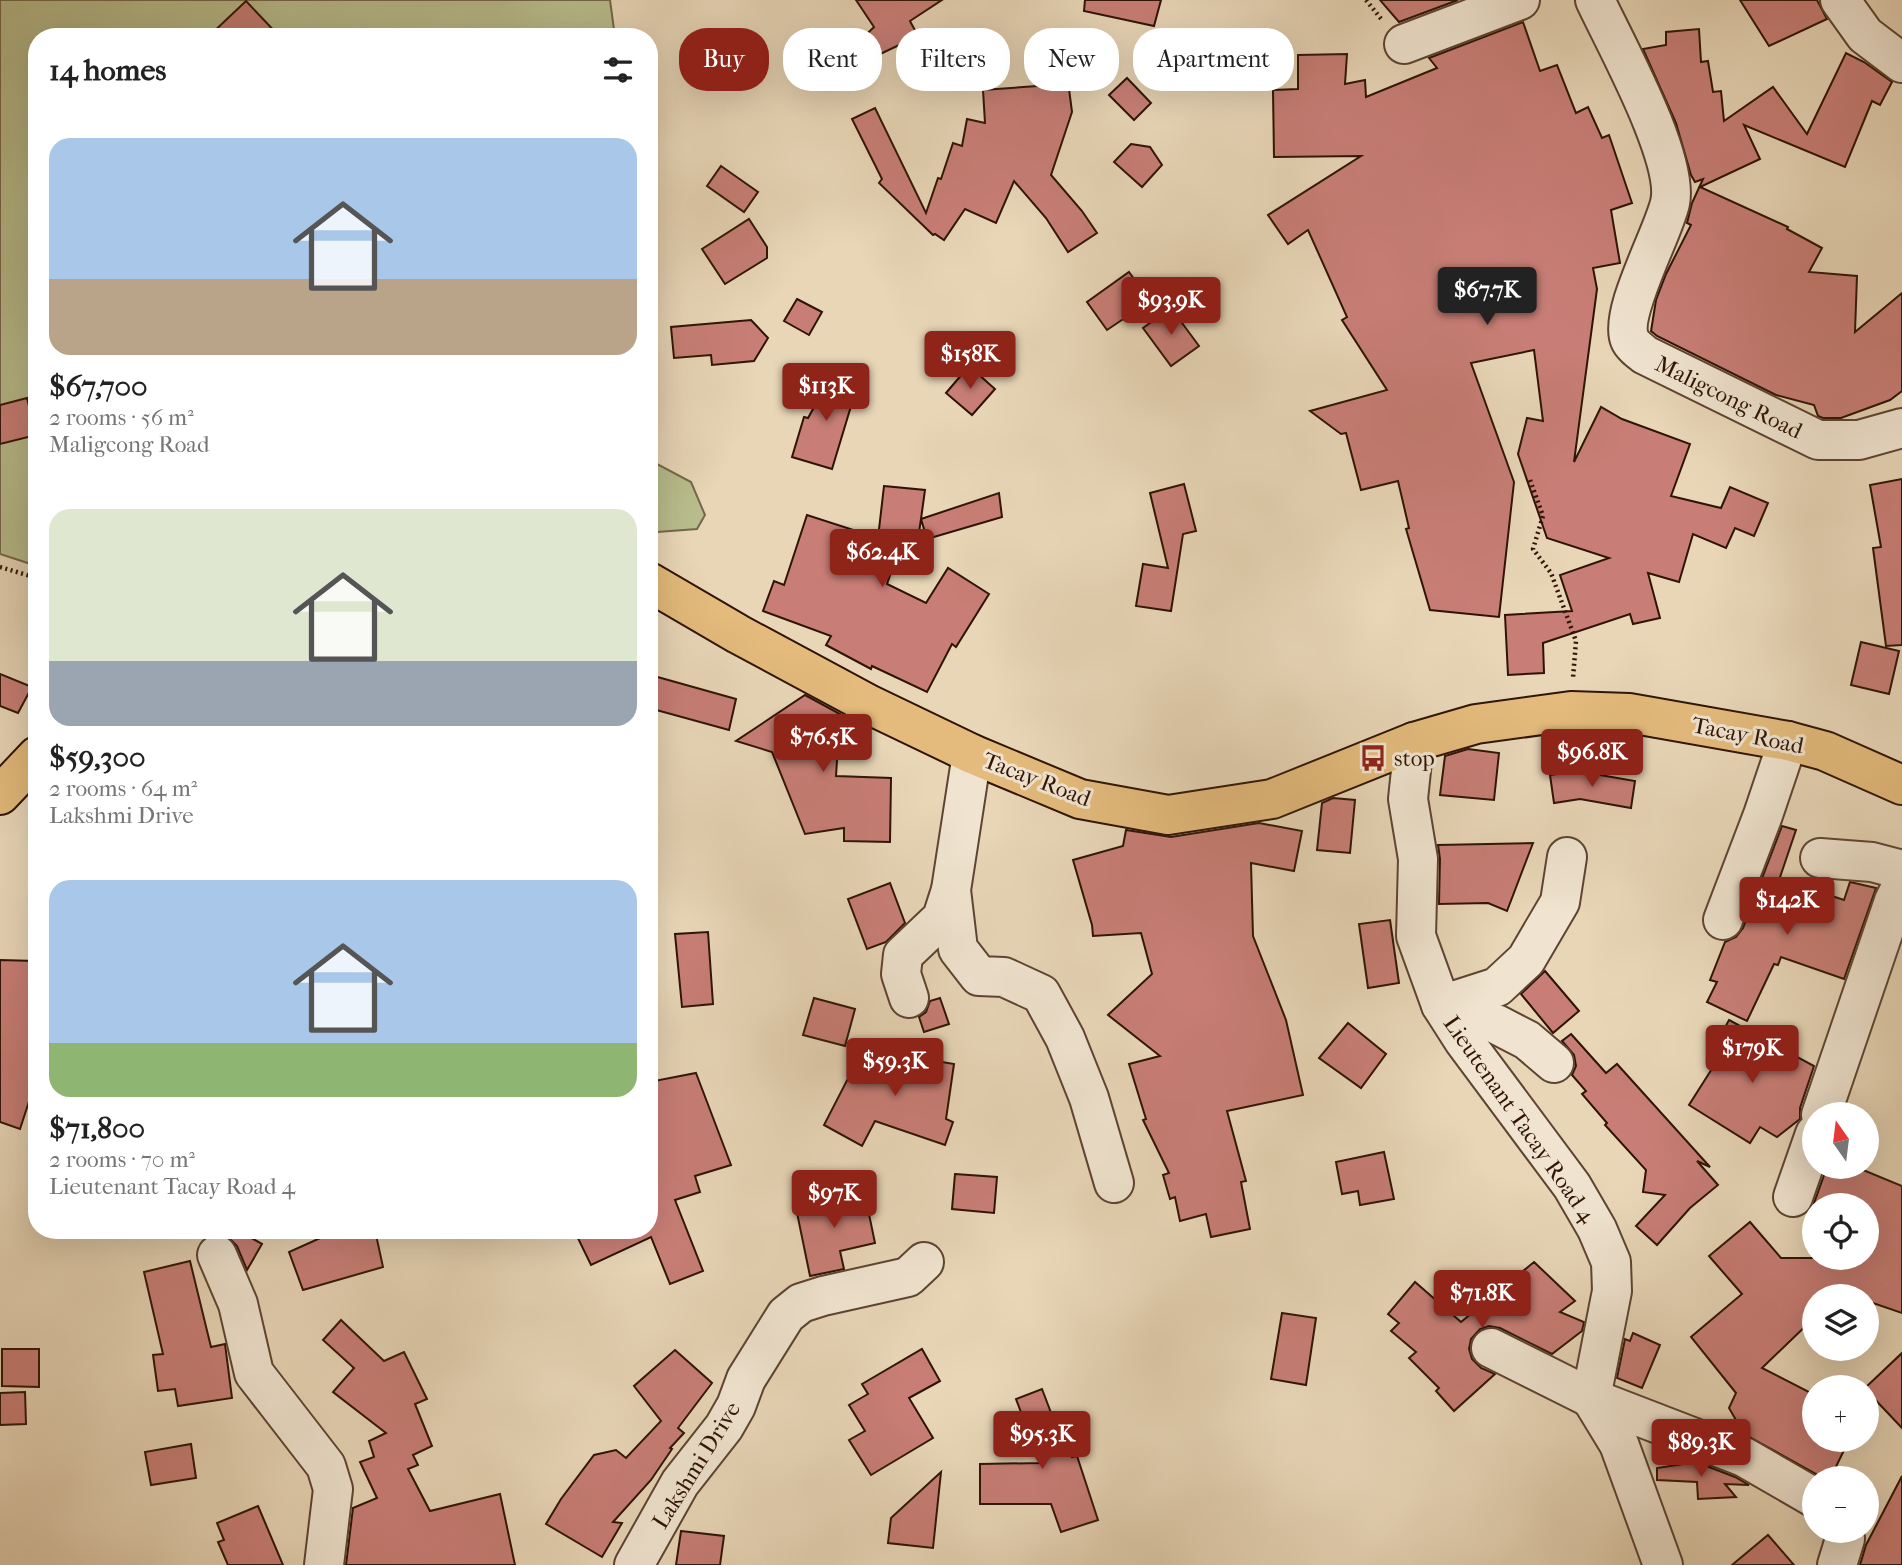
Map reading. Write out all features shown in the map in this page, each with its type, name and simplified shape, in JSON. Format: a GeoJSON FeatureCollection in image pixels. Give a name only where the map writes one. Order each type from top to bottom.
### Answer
{"type":"FeatureCollection","features":[{"type":"Feature","properties":{"kind":"main road","name":"Tacay Road"},"geometry":{"type":"LineString","coordinates":[[658,587],[870,705],[972,754],[1080,799],[1168,816],[1272,799],[1414,742],[1476,724],[1571,711],[1629,713],[1788,741],[1825,751],[1902,785]]}},
{"type":"Feature","properties":{"kind":"main road"},"geometry":{"type":"LineString","coordinates":[[0,795],[28,765]]}},
{"type":"Feature","properties":{"kind":"street"},"geometry":{"type":"LineString","coordinates":[[1404,44],[1520,0]]}},
{"type":"Feature","properties":{"kind":"street"},"geometry":{"type":"LineString","coordinates":[[1840,0],[1865,35],[1902,63]]}},
{"type":"Feature","properties":{"kind":"street","name":"Maligcong Road"},"geometry":{"type":"LineString","coordinates":[[1600,1],[1650,116],[1667,167],[1671,201],[1628,318],[1630,340],[1645,355],[1818,440],[1859,440],[1902,428]]}},
{"type":"Feature","properties":{"kind":"street"},"geometry":{"type":"LineString","coordinates":[[1723,920],[1788,741]]}},
{"type":"Feature","properties":{"kind":"street","name":"Lieutenant Tacay Road 4"},"geometry":{"type":"LineString","coordinates":[[1414,742],[1408,799],[1418,859],[1416,936],[1453,1001],[1464,1041],[1572,1186],[1597,1229],[1611,1262],[1612,1291],[1591,1398]]}},
{"type":"Feature","properties":{"kind":"street"},"geometry":{"type":"LineString","coordinates":[[909,998],[901,974],[903,955],[942,918],[951,890],[972,754]]}},
{"type":"Feature","properties":{"kind":"street"},"geometry":{"type":"LineString","coordinates":[[1453,1001],[1497,987],[1526,960],[1560,902],[1567,858]]}},
{"type":"Feature","properties":{"kind":"street"},"geometry":{"type":"LineString","coordinates":[[1820,858],[1872,862],[1902,870]]}},
{"type":"Feature","properties":{"kind":"street"},"geometry":{"type":"LineString","coordinates":[[1825,1102],[1894,901],[1902,885]]}},
{"type":"Feature","properties":{"kind":"street"},"geometry":{"type":"LineString","coordinates":[[951,890],[958,949],[979,976],[1004,977],[1041,994],[1065,1038],[1089,1098],[1114,1183]]}},
{"type":"Feature","properties":{"kind":"street"},"geometry":{"type":"LineString","coordinates":[[1453,1001],[1481,1019],[1527,1040],[1554,1063]]}},
{"type":"Feature","properties":{"kind":"street"},"geometry":{"type":"LineString","coordinates":[[1793,1197],[1802,1171]]}},
{"type":"Feature","properties":{"kind":"street"},"geometry":{"type":"LineString","coordinates":[[216,1255],[238,1304],[254,1373],[326,1466],[333,1489],[324,1565]]}},
{"type":"Feature","properties":{"kind":"street","name":"Lakshmi Drive"},"geometry":{"type":"LineString","coordinates":[[634,1565],[680,1483],[736,1406],[746,1379],[786,1315],[801,1303],[822,1296],[908,1276],[924,1262]]}},
{"type":"Feature","properties":{"kind":"street"},"geometry":{"type":"LineString","coordinates":[[1491,1348],[1591,1398],[1744,1457],[1802,1490]]}},
{"type":"Feature","properties":{"kind":"street"},"geometry":{"type":"LineString","coordinates":[[1591,1398],[1619,1444],[1663,1565]]}},
{"type":"Feature","properties":{"kind":"street"},"geometry":{"type":"LineString","coordinates":[[1837,1565],[1844,1543]]}},
{"type":"Feature","properties":{"kind":"path"},"geometry":{"type":"LineString","coordinates":[[1530,480],[1543,516],[1533,549],[1551,573],[1576,641],[1572,689]]}},
{"type":"Feature","properties":{"kind":"path"},"geometry":{"type":"LineString","coordinates":[[0,567],[28,575]]}},
{"type":"Feature","properties":{"kind":"green space"},"geometry":{"type":"Polygon","coordinates":[[[0,0],[610,0],[614,28],[28,28],[28,563],[0,554],[0,0]]]}},
{"type":"Feature","properties":{"kind":"green space"},"geometry":{"type":"Polygon","coordinates":[[[658,465],[691,482],[705,515],[697,529],[658,532],[658,465]]]}},
{"type":"Feature","properties":{"kind":"building"},"geometry":{"type":"Polygon","coordinates":[[[856,0],[942,0],[910,21],[914,28],[896,28],[896,47],[882,53],[882,28],[874,27],[856,0]]]}},
{"type":"Feature","properties":{"kind":"building"},"geometry":{"type":"Polygon","coordinates":[[[1085,0],[1161,0],[1154,26],[1084,11],[1085,0]]]}},
{"type":"Feature","properties":{"kind":"building"},"geometry":{"type":"Polygon","coordinates":[[[1380,0],[1458,0],[1399,22],[1380,0]]]}},
{"type":"Feature","properties":{"kind":"building"},"geometry":{"type":"Polygon","coordinates":[[[1740,0],[1817,0],[1827,19],[1769,46],[1740,0]]]}},
{"type":"Feature","properties":{"kind":"building"},"geometry":{"type":"Polygon","coordinates":[[[246,1],[272,28],[218,28],[246,1]]]}},
{"type":"Feature","properties":{"kind":"building"},"geometry":{"type":"Polygon","coordinates":[[[1523,22],[1540,71],[1557,65],[1576,113],[1588,107],[1602,138],[1609,135],[1632,203],[1611,210],[1620,263],[1593,268],[1597,289],[1574,462],[1601,407],[1622,419],[1690,444],[1671,496],[1721,508],[1730,487],[1768,503],[1754,536],[1735,528],[1726,548],[1693,534],[1679,582],[1648,573],[1660,618],[1633,624],[1630,614],[1543,643],[1544,673],[1508,675],[1505,615],[1572,611],[1560,575],[1609,558],[1547,538],[1518,454],[1527,418],[1543,421],[1534,350],[1471,363],[1514,482],[1499,617],[1430,610],[1406,529],[1409,528],[1398,481],[1361,490],[1346,433],[1341,434],[1310,411],[1387,390],[1342,320],[1347,317],[1308,230],[1288,244],[1268,215],[1361,156],[1274,157],[1273,91],[1298,89],[1298,55],[1347,54],[1345,84],[1365,80],[1366,97],[1437,68],[1429,58],[1523,22]]]}},
{"type":"Feature","properties":{"kind":"building"},"geometry":{"type":"Polygon","coordinates":[[[1699,29],[1701,62],[1708,61],[1713,92],[1721,91],[1724,121],[1773,87],[1807,134],[1846,53],[1892,82],[1880,105],[1872,101],[1845,167],[1744,125],[1760,159],[1700,187],[1788,227],[1787,229],[1822,248],[1809,272],[1857,276],[1855,332],[1902,293],[1902,391],[1890,400],[1841,418],[1823,418],[1818,416],[1814,405],[1776,395],[1651,331],[1656,300],[1691,225],[1687,223],[1692,203],[1703,179],[1695,182],[1691,175],[1676,123],[1643,49],[1666,45],[1666,32],[1699,29]]]}},
{"type":"Feature","properties":{"kind":"building"},"geometry":{"type":"Polygon","coordinates":[[[1127,78],[1133,84],[1133,91],[1139,91],[1151,103],[1134,120],[1109,95],[1113,91],[1119,91],[1119,86],[1127,78]]]}},
{"type":"Feature","properties":{"kind":"building"},"geometry":{"type":"Polygon","coordinates":[[[1024,87],[1024,91],[1069,91],[1072,112],[1051,175],[1097,233],[1068,252],[1046,218],[1014,181],[996,223],[965,209],[944,240],[933,235],[879,183],[882,179],[852,119],[875,108],[926,213],[953,143],[962,146],[967,119],[985,123],[983,91],[1010,91],[1010,88],[1024,87]]]}},
{"type":"Feature","properties":{"kind":"building"},"geometry":{"type":"Polygon","coordinates":[[[1131,144],[1150,147],[1162,165],[1142,187],[1114,162],[1131,144]]]}},
{"type":"Feature","properties":{"kind":"building"},"geometry":{"type":"Polygon","coordinates":[[[721,166],[758,192],[744,212],[707,186],[721,166]]]}},
{"type":"Feature","properties":{"kind":"building"},"geometry":{"type":"Polygon","coordinates":[[[749,219],[767,247],[767,258],[725,284],[702,249],[749,219]]]}},
{"type":"Feature","properties":{"kind":"building"},"geometry":{"type":"Polygon","coordinates":[[[1129,272],[1150,301],[1107,330],[1087,302],[1129,272]]]}},
{"type":"Feature","properties":{"kind":"building"},"geometry":{"type":"Polygon","coordinates":[[[797,299],[822,312],[809,335],[784,321],[797,299]]]}},
{"type":"Feature","properties":{"kind":"building"},"geometry":{"type":"Polygon","coordinates":[[[1171,308],[1199,346],[1171,366],[1143,328],[1171,308]]]}},
{"type":"Feature","properties":{"kind":"building"},"geometry":{"type":"Polygon","coordinates":[[[751,320],[768,338],[754,361],[712,365],[711,355],[674,358],[671,327],[751,320]]]}},
{"type":"Feature","properties":{"kind":"building"},"geometry":{"type":"Polygon","coordinates":[[[969,366],[995,389],[972,415],[946,393],[969,366]]]}},
{"type":"Feature","properties":{"kind":"building"},"geometry":{"type":"Polygon","coordinates":[[[834,371],[858,383],[832,469],[792,457],[804,417],[808,418],[834,371]]]}},
{"type":"Feature","properties":{"kind":"building"},"geometry":{"type":"Polygon","coordinates":[[[27,398],[28,437],[0,444],[0,405],[27,398]]]}},
{"type":"Feature","properties":{"kind":"building"},"geometry":{"type":"Polygon","coordinates":[[[1902,479],[1902,645],[1886,646],[1873,548],[1881,547],[1870,485],[1902,479]]]}},
{"type":"Feature","properties":{"kind":"building"},"geometry":{"type":"Polygon","coordinates":[[[1184,484],[1196,531],[1183,534],[1171,611],[1136,606],[1143,564],[1168,568],[1150,493],[1184,484]]]}},
{"type":"Feature","properties":{"kind":"building"},"geometry":{"type":"Polygon","coordinates":[[[884,486],[925,490],[918,539],[903,538],[887,584],[926,603],[948,568],[989,594],[956,647],[952,644],[927,692],[872,666],[871,669],[826,645],[831,636],[763,611],[774,581],[784,585],[807,515],[878,538],[884,486]]]}},
{"type":"Feature","properties":{"kind":"building"},"geometry":{"type":"Polygon","coordinates":[[[999,493],[1002,517],[927,539],[921,519],[999,493]]]}},
{"type":"Feature","properties":{"kind":"building"},"geometry":{"type":"Polygon","coordinates":[[[1861,642],[1899,651],[1889,694],[1851,685],[1861,642]]]}},
{"type":"Feature","properties":{"kind":"building"},"geometry":{"type":"Polygon","coordinates":[[[0,674],[28,685],[28,694],[18,713],[0,706],[0,674]]]}},
{"type":"Feature","properties":{"kind":"building"},"geometry":{"type":"Polygon","coordinates":[[[658,677],[736,699],[729,730],[658,710],[658,677]]]}},
{"type":"Feature","properties":{"kind":"building"},"geometry":{"type":"Polygon","coordinates":[[[805,695],[840,714],[836,776],[891,778],[890,842],[844,841],[844,828],[805,834],[772,752],[736,741],[805,695]]]}},
{"type":"Feature","properties":{"kind":"building"},"geometry":{"type":"Polygon","coordinates":[[[1468,749],[1499,753],[1494,800],[1440,795],[1445,756],[1468,749]]]}},
{"type":"Feature","properties":{"kind":"building"},"geometry":{"type":"Polygon","coordinates":[[[1577,771],[1635,781],[1631,808],[1580,799],[1554,803],[1550,775],[1577,771]]]}},
{"type":"Feature","properties":{"kind":"building"},"geometry":{"type":"Polygon","coordinates":[[[1333,798],[1355,800],[1350,853],[1317,850],[1322,803],[1333,798]]]}},
{"type":"Feature","properties":{"kind":"building"},"geometry":{"type":"Polygon","coordinates":[[[1259,823],[1302,831],[1294,871],[1251,863],[1253,936],[1286,1020],[1303,1095],[1227,1111],[1246,1181],[1241,1182],[1250,1229],[1211,1237],[1206,1214],[1180,1221],[1175,1197],[1170,1199],[1163,1175],[1169,1173],[1143,1120],[1146,1119],[1129,1064],[1160,1056],[1108,1015],[1152,974],[1141,933],[1093,936],[1073,860],[1123,846],[1126,830],[1171,837],[1259,823]]]}},
{"type":"Feature","properties":{"kind":"building"},"geometry":{"type":"Polygon","coordinates":[[[1782,826],[1796,830],[1774,895],[1822,913],[1829,895],[1844,900],[1850,882],[1876,888],[1844,979],[1781,957],[1778,965],[1774,964],[1747,1021],[1707,1002],[1717,982],[1710,980],[1725,942],[1736,937],[1743,928],[1782,826]]]}},
{"type":"Feature","properties":{"kind":"building"},"geometry":{"type":"Polygon","coordinates":[[[1533,843],[1507,911],[1488,903],[1439,904],[1438,845],[1533,843]]]}},
{"type":"Feature","properties":{"kind":"building"},"geometry":{"type":"Polygon","coordinates":[[[890,883],[905,923],[886,942],[867,949],[848,899],[890,883]]]}},
{"type":"Feature","properties":{"kind":"building"},"geometry":{"type":"Polygon","coordinates":[[[1390,920],[1399,983],[1368,988],[1359,924],[1390,920]]]}},
{"type":"Feature","properties":{"kind":"building"},"geometry":{"type":"Polygon","coordinates":[[[708,932],[713,1004],[682,1007],[675,934],[708,932]]]}},
{"type":"Feature","properties":{"kind":"building"},"geometry":{"type":"Polygon","coordinates":[[[0,960],[28,961],[28,1105],[20,1129],[0,1122],[0,960]]]}},
{"type":"Feature","properties":{"kind":"building"},"geometry":{"type":"Polygon","coordinates":[[[1545,971],[1579,1011],[1553,1033],[1521,994],[1545,971]]]}},
{"type":"Feature","properties":{"kind":"building"},"geometry":{"type":"Polygon","coordinates":[[[814,998],[855,1009],[845,1046],[803,1035],[814,998]]]}},
{"type":"Feature","properties":{"kind":"building"},"geometry":{"type":"Polygon","coordinates":[[[940,998],[949,1024],[924,1032],[919,1017],[926,1012],[930,1001],[940,998]]]}},
{"type":"Feature","properties":{"kind":"building"},"geometry":{"type":"Polygon","coordinates":[[[1729,1020],[1814,1066],[1800,1108],[1800,1119],[1777,1137],[1760,1127],[1750,1143],[1689,1105],[1715,1064],[1707,1060],[1729,1020]]]}},
{"type":"Feature","properties":{"kind":"building"},"geometry":{"type":"Polygon","coordinates":[[[1348,1023],[1386,1054],[1361,1088],[1319,1058],[1348,1023]]]}},
{"type":"Feature","properties":{"kind":"building"},"geometry":{"type":"Polygon","coordinates":[[[1571,1034],[1606,1073],[1617,1064],[1710,1167],[1697,1161],[1718,1185],[1690,1208],[1657,1245],[1636,1226],[1665,1195],[1643,1192],[1646,1170],[1605,1125],[1607,1123],[1582,1094],[1586,1091],[1572,1075],[1576,1066],[1574,1055],[1562,1041],[1571,1034]]]}},
{"type":"Feature","properties":{"kind":"building"},"geometry":{"type":"Polygon","coordinates":[[[878,1051],[954,1064],[946,1119],[953,1122],[945,1145],[875,1121],[862,1146],[824,1125],[859,1057],[878,1051]]]}},
{"type":"Feature","properties":{"kind":"building"},"geometry":{"type":"Polygon","coordinates":[[[696,1073],[731,1165],[695,1176],[700,1192],[675,1200],[703,1271],[670,1284],[652,1239],[658,1239],[658,1080],[696,1073]]]}},
{"type":"Feature","properties":{"kind":"building"},"geometry":{"type":"Polygon","coordinates":[[[1384,1152],[1394,1199],[1360,1205],[1358,1191],[1342,1194],[1336,1162],[1384,1152]]]}},
{"type":"Feature","properties":{"kind":"building"},"geometry":{"type":"Polygon","coordinates":[[[955,1174],[997,1177],[994,1213],[952,1209],[955,1174]]]}},
{"type":"Feature","properties":{"kind":"building"},"geometry":{"type":"Polygon","coordinates":[[[1880,1177],[1902,1186],[1902,1313],[1879,1305],[1879,1284],[1802,1284],[1802,1330],[1762,1368],[1802,1388],[1802,1452],[1843,1452],[1836,1466],[1802,1466],[1744,1434],[1729,1408],[1736,1393],[1691,1337],[1742,1294],[1709,1256],[1750,1222],[1781,1258],[1802,1258],[1802,1270],[1879,1270],[1879,1193],[1818,1193],[1822,1180],[1880,1180],[1880,1177]]]}},
{"type":"Feature","properties":{"kind":"building"},"geometry":{"type":"Polygon","coordinates":[[[864,1190],[875,1243],[840,1251],[844,1269],[810,1276],[796,1208],[864,1190]]]}},
{"type":"Feature","properties":{"kind":"building"},"geometry":{"type":"Polygon","coordinates":[[[230,1239],[253,1239],[262,1244],[247,1270],[237,1246],[230,1239]]]}},
{"type":"Feature","properties":{"kind":"building"},"geometry":{"type":"Polygon","coordinates":[[[318,1239],[377,1239],[383,1267],[303,1290],[289,1252],[318,1239]]]}},
{"type":"Feature","properties":{"kind":"building"},"geometry":{"type":"Polygon","coordinates":[[[578,1239],[647,1239],[591,1265],[578,1239]]]}},
{"type":"Feature","properties":{"kind":"building"},"geometry":{"type":"Polygon","coordinates":[[[190,1261],[211,1347],[225,1344],[232,1398],[178,1406],[175,1389],[158,1391],[153,1355],[163,1354],[144,1272],[190,1261]]]}},
{"type":"Feature","properties":{"kind":"building"},"geometry":{"type":"Polygon","coordinates":[[[1534,1262],[1575,1301],[1560,1312],[1584,1322],[1582,1331],[1552,1354],[1500,1328],[1489,1326],[1480,1329],[1471,1339],[1469,1349],[1472,1359],[1481,1368],[1495,1374],[1454,1411],[1436,1391],[1439,1388],[1409,1358],[1416,1352],[1391,1331],[1399,1323],[1388,1314],[1415,1282],[1461,1322],[1534,1262]]]}},
{"type":"Feature","properties":{"kind":"building"},"geometry":{"type":"Polygon","coordinates":[[[1282,1313],[1316,1318],[1306,1385],[1271,1379],[1282,1313]]]}},
{"type":"Feature","properties":{"kind":"building"},"geometry":{"type":"Polygon","coordinates":[[[341,1320],[384,1361],[404,1352],[427,1399],[415,1404],[432,1446],[413,1455],[418,1465],[408,1469],[430,1511],[500,1494],[515,1565],[346,1565],[353,1508],[377,1498],[360,1462],[374,1457],[369,1441],[386,1433],[333,1392],[354,1368],[323,1340],[341,1320]]]}},
{"type":"Feature","properties":{"kind":"building"},"geometry":{"type":"Polygon","coordinates":[[[1633,1333],[1660,1345],[1642,1388],[1617,1378],[1625,1339],[1630,1341],[1633,1333]]]}},
{"type":"Feature","properties":{"kind":"building"},"geometry":{"type":"Polygon","coordinates":[[[2,1349],[39,1349],[39,1387],[2,1386],[2,1349]]]}},
{"type":"Feature","properties":{"kind":"building"},"geometry":{"type":"Polygon","coordinates":[[[922,1349],[940,1381],[909,1398],[933,1438],[871,1475],[849,1440],[865,1431],[849,1405],[868,1394],[862,1384],[922,1349]]]}},
{"type":"Feature","properties":{"kind":"building"},"geometry":{"type":"Polygon","coordinates":[[[675,1350],[712,1383],[678,1428],[684,1433],[670,1448],[672,1449],[651,1480],[613,1522],[622,1523],[602,1557],[546,1524],[594,1455],[616,1450],[626,1458],[661,1421],[634,1386],[675,1350]]]}},
{"type":"Feature","properties":{"kind":"building"},"geometry":{"type":"Polygon","coordinates":[[[1902,1353],[1902,1428],[1879,1404],[1879,1375],[1902,1353]]]}},
{"type":"Feature","properties":{"kind":"building"},"geometry":{"type":"Polygon","coordinates":[[[1042,1389],[1053,1418],[1058,1416],[1072,1457],[1077,1456],[1098,1520],[1061,1532],[1051,1504],[980,1504],[980,1464],[1040,1463],[1016,1399],[1042,1389]]]}},
{"type":"Feature","properties":{"kind":"building"},"geometry":{"type":"Polygon","coordinates":[[[25,1392],[26,1424],[0,1425],[0,1393],[25,1392]]]}},
{"type":"Feature","properties":{"kind":"building"},"geometry":{"type":"Polygon","coordinates":[[[191,1444],[196,1478],[151,1485],[145,1452],[191,1444]]]}},
{"type":"Feature","properties":{"kind":"building"},"geometry":{"type":"Polygon","coordinates":[[[1696,1462],[1749,1485],[1725,1484],[1736,1497],[1698,1499],[1697,1482],[1657,1480],[1657,1468],[1696,1462]]]}},
{"type":"Feature","properties":{"kind":"building"},"geometry":{"type":"Polygon","coordinates":[[[941,1472],[933,1548],[888,1543],[891,1518],[941,1472]]]}},
{"type":"Feature","properties":{"kind":"building"},"geometry":{"type":"Polygon","coordinates":[[[1902,1476],[1902,1565],[1860,1565],[1867,1543],[1879,1543],[1879,1520],[1902,1476]]]}},
{"type":"Feature","properties":{"kind":"building"},"geometry":{"type":"Polygon","coordinates":[[[258,1506],[283,1565],[228,1565],[218,1542],[224,1540],[217,1523],[258,1506]]]}},
{"type":"Feature","properties":{"kind":"building"},"geometry":{"type":"Polygon","coordinates":[[[681,1531],[724,1536],[720,1565],[676,1565],[681,1531]]]}},
{"type":"Feature","properties":{"kind":"building"},"geometry":{"type":"Polygon","coordinates":[[[1768,1535],[1794,1565],[1732,1565],[1768,1535]]]}},
{"type":"Feature","properties":{"kind":"place","name":"stop"},"geometry":{"type":"Point","coordinates":[1373,758]}}]}
